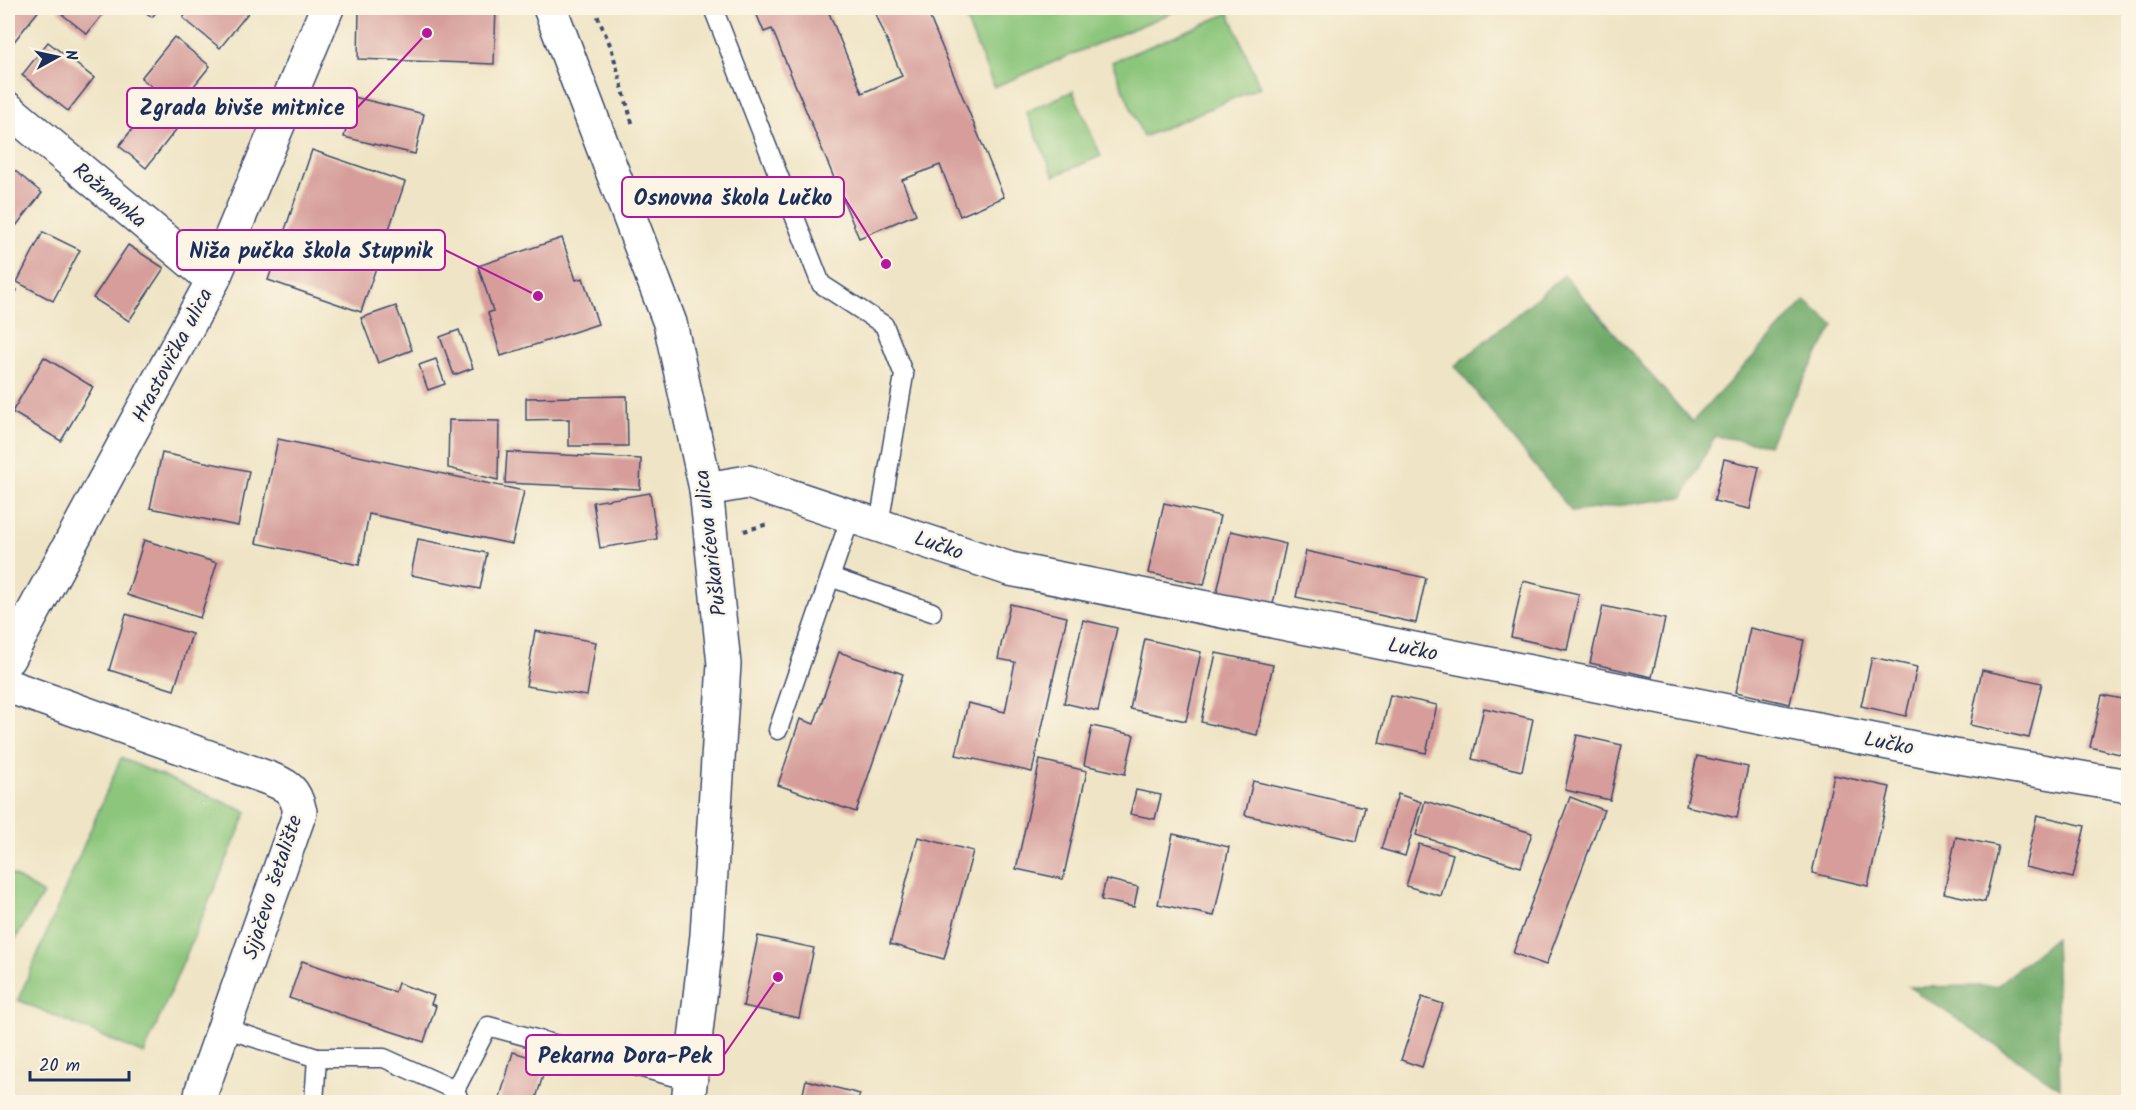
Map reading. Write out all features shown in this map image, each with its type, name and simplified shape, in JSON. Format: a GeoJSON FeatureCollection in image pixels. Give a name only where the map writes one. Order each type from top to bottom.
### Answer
{"type":"FeatureCollection","features":[{"type":"Feature","properties":{"kind":"street","name":"Hrastovička ulica"},"geometry":{"type":"LineString","coordinates":[[8,659],[213,280],[327,8]]}},
{"type":"Feature","properties":{"kind":"street","name":"Puškarićeva ulica"},"geometry":{"type":"LineString","coordinates":[[550,8],[670,323],[706,489],[724,664],[707,935],[689,1092]]}},
{"type":"Feature","properties":{"kind":"street","name":"Rožmanka"},"geometry":{"type":"LineString","coordinates":[[8,109],[213,280]]}},
{"type":"Feature","properties":{"kind":"street","name":"Lučko"},"geometry":{"type":"LineString","coordinates":[[706,489],[748,482],[1010,569],[1954,756],[2128,786]]}},
{"type":"Feature","properties":{"kind":"street","name":"Sijačevo šetalište"},"geometry":{"type":"LineString","coordinates":[[8,686],[278,782],[288,786],[297,798],[300,812],[202,1090],[200,1102]]}},
{"type":"Feature","properties":{"kind":"lane"},"geometry":{"type":"LineString","coordinates":[[713,8],[821,284],[884,325],[904,375],[865,520],[830,577],[778,730]]}},
{"type":"Feature","properties":{"kind":"lane"},"geometry":{"type":"LineString","coordinates":[[830,577],[932,612]]}},
{"type":"Feature","properties":{"kind":"lane"},"geometry":{"type":"LineString","coordinates":[[224,1028],[317,1058],[384,1058],[458,1096],[488,1026],[689,1092]]}},
{"type":"Feature","properties":{"kind":"lane"},"geometry":{"type":"LineString","coordinates":[[314,1102],[317,1058]]}},
{"type":"Feature","properties":{"kind":"green space"},"geometry":{"type":"Polygon","coordinates":[[[961,8],[1183,8],[994,87],[961,8]]]}},
{"type":"Feature","properties":{"kind":"green space"},"geometry":{"type":"Polygon","coordinates":[[[1229,13],[1260,87],[1143,137],[1112,62],[1229,13]]]}},
{"type":"Feature","properties":{"kind":"green space"},"geometry":{"type":"Polygon","coordinates":[[[1073,91],[1101,156],[1054,176],[1026,112],[1073,91]]]}},
{"type":"Feature","properties":{"kind":"green space"},"geometry":{"type":"Polygon","coordinates":[[[1564,275],[1692,422],[1805,301],[1834,325],[1768,445],[1715,436],[1683,497],[1572,512],[1455,366],[1564,275]]]}},
{"type":"Feature","properties":{"kind":"green space"},"geometry":{"type":"Polygon","coordinates":[[[121,758],[247,812],[144,1054],[18,1000],[121,758]]]}},
{"type":"Feature","properties":{"kind":"green space"},"geometry":{"type":"Polygon","coordinates":[[[8,872],[43,894],[8,951],[8,872]]]}},
{"type":"Feature","properties":{"kind":"green space"},"geometry":{"type":"Polygon","coordinates":[[[2055,938],[2060,1088],[1909,987],[1997,986],[2055,938]]]}},
{"type":"Feature","properties":{"kind":"building"},"geometry":{"type":"Polygon","coordinates":[[[8,8],[40,9],[8,49],[8,8]]]}},
{"type":"Feature","properties":{"kind":"building"},"geometry":{"type":"Polygon","coordinates":[[[61,8],[108,8],[87,34],[58,11],[61,8]]]}},
{"type":"Feature","properties":{"kind":"building"},"geometry":{"type":"Polygon","coordinates":[[[140,8],[160,8],[152,17],[140,8]]]}},
{"type":"Feature","properties":{"kind":"building"},"geometry":{"type":"Polygon","coordinates":[[[191,8],[252,8],[220,48],[183,18],[191,8]]]}},
{"type":"Feature","properties":{"kind":"building"},"geometry":{"type":"Polygon","coordinates":[[[359,8],[496,8],[494,64],[358,59],[359,8]]]}},
{"type":"Feature","properties":{"kind":"building"},"geometry":{"type":"Polygon","coordinates":[[[754,8],[827,8],[862,93],[902,76],[875,12],[886,8],[926,8],[1004,197],[960,216],[940,165],[902,180],[916,214],[859,238],[772,29],[764,32],[754,8]]]}},
{"type":"Feature","properties":{"kind":"building"},"geometry":{"type":"Polygon","coordinates":[[[174,37],[210,66],[177,107],[141,78],[174,37]]]}},
{"type":"Feature","properties":{"kind":"building"},"geometry":{"type":"Polygon","coordinates":[[[48,42],[94,78],[68,111],[22,75],[48,42]]]}},
{"type":"Feature","properties":{"kind":"building"},"geometry":{"type":"Polygon","coordinates":[[[159,95],[186,117],[146,168],[119,146],[159,95]]]}},
{"type":"Feature","properties":{"kind":"building"},"geometry":{"type":"Polygon","coordinates":[[[354,97],[424,114],[415,154],[344,137],[354,97]]]}},
{"type":"Feature","properties":{"kind":"building"},"geometry":{"type":"Polygon","coordinates":[[[312,150],[405,182],[361,312],[268,280],[312,150]]]}},
{"type":"Feature","properties":{"kind":"building"},"geometry":{"type":"Polygon","coordinates":[[[8,165],[42,193],[8,236],[8,165]]]}},
{"type":"Feature","properties":{"kind":"building"},"geometry":{"type":"Polygon","coordinates":[[[43,232],[80,250],[53,301],[17,282],[43,232]]]}},
{"type":"Feature","properties":{"kind":"building"},"geometry":{"type":"Polygon","coordinates":[[[562,238],[576,280],[583,278],[598,324],[501,356],[488,313],[493,311],[478,266],[562,238]]]}},
{"type":"Feature","properties":{"kind":"building"},"geometry":{"type":"Polygon","coordinates":[[[128,245],[164,268],[129,321],[93,298],[128,245]]]}},
{"type":"Feature","properties":{"kind":"building"},"geometry":{"type":"Polygon","coordinates":[[[8,285],[17,290],[8,308],[8,285]]]}},
{"type":"Feature","properties":{"kind":"building"},"geometry":{"type":"Polygon","coordinates":[[[396,306],[412,350],[378,363],[361,318],[396,306]]]}},
{"type":"Feature","properties":{"kind":"building"},"geometry":{"type":"Polygon","coordinates":[[[459,330],[473,368],[454,375],[440,337],[459,330]]]}},
{"type":"Feature","properties":{"kind":"building"},"geometry":{"type":"Polygon","coordinates":[[[44,357],[93,387],[61,441],[12,412],[44,357]]]}},
{"type":"Feature","properties":{"kind":"building"},"geometry":{"type":"Polygon","coordinates":[[[436,359],[445,384],[428,390],[419,365],[436,359]]]}},
{"type":"Feature","properties":{"kind":"building"},"geometry":{"type":"Polygon","coordinates":[[[627,396],[628,446],[569,446],[569,419],[526,420],[526,398],[627,396]]]}},
{"type":"Feature","properties":{"kind":"building"},"geometry":{"type":"Polygon","coordinates":[[[449,420],[499,421],[498,480],[448,468],[449,420]]]}},
{"type":"Feature","properties":{"kind":"building"},"geometry":{"type":"Polygon","coordinates":[[[278,439],[524,491],[512,544],[369,514],[359,565],[256,543],[278,439]]]}},
{"type":"Feature","properties":{"kind":"building"},"geometry":{"type":"Polygon","coordinates":[[[507,452],[641,459],[640,489],[505,483],[507,452]]]}},
{"type":"Feature","properties":{"kind":"building"},"geometry":{"type":"Polygon","coordinates":[[[162,453],[249,471],[238,526],[150,508],[162,453]]]}},
{"type":"Feature","properties":{"kind":"building"},"geometry":{"type":"Polygon","coordinates":[[[1724,459],[1759,467],[1750,509],[1714,501],[1724,459]]]}},
{"type":"Feature","properties":{"kind":"building"},"geometry":{"type":"Polygon","coordinates":[[[650,493],[657,539],[600,548],[593,502],[650,493]]]}},
{"type":"Feature","properties":{"kind":"building"},"geometry":{"type":"Polygon","coordinates":[[[1164,503],[1220,516],[1204,585],[1148,573],[1164,503]]]}},
{"type":"Feature","properties":{"kind":"building"},"geometry":{"type":"Polygon","coordinates":[[[1231,531],[1286,544],[1271,613],[1215,601],[1231,531]]]}},
{"type":"Feature","properties":{"kind":"building"},"geometry":{"type":"Polygon","coordinates":[[[418,539],[487,553],[480,589],[411,575],[418,539]]]}},
{"type":"Feature","properties":{"kind":"building"},"geometry":{"type":"Polygon","coordinates":[[[144,540],[217,563],[200,618],[127,595],[144,540]]]}},
{"type":"Feature","properties":{"kind":"building"},"geometry":{"type":"Polygon","coordinates":[[[1306,551],[1426,578],[1416,623],[1296,597],[1306,551]]]}},
{"type":"Feature","properties":{"kind":"building"},"geometry":{"type":"Polygon","coordinates":[[[1523,581],[1579,594],[1567,650],[1511,637],[1523,581]]]}},
{"type":"Feature","properties":{"kind":"building"},"geometry":{"type":"Polygon","coordinates":[[[1010,604],[1067,617],[1032,772],[956,755],[968,703],[1005,712],[1015,662],[998,659],[1010,604]]]}},
{"type":"Feature","properties":{"kind":"building"},"geometry":{"type":"Polygon","coordinates":[[[1603,606],[1665,619],[1652,677],[1590,663],[1603,606]]]}},
{"type":"Feature","properties":{"kind":"building"},"geometry":{"type":"Polygon","coordinates":[[[126,614],[192,634],[174,690],[109,670],[126,614]]]}},
{"type":"Feature","properties":{"kind":"building"},"geometry":{"type":"Polygon","coordinates":[[[1083,620],[1117,628],[1098,711],[1064,703],[1083,620]]]}},
{"type":"Feature","properties":{"kind":"building"},"geometry":{"type":"Polygon","coordinates":[[[1750,628],[1804,640],[1790,704],[1736,692],[1750,628]]]}},
{"type":"Feature","properties":{"kind":"building"},"geometry":{"type":"Polygon","coordinates":[[[535,631],[596,642],[587,696],[526,686],[535,631]]]}},
{"type":"Feature","properties":{"kind":"building"},"geometry":{"type":"Polygon","coordinates":[[[1145,639],[1201,652],[1186,721],[1130,709],[1145,639]]]}},
{"type":"Feature","properties":{"kind":"building"},"geometry":{"type":"Polygon","coordinates":[[[839,652],[903,674],[856,812],[778,785],[800,719],[814,724],[839,652]]]}},
{"type":"Feature","properties":{"kind":"building"},"geometry":{"type":"Polygon","coordinates":[[[1216,653],[1273,665],[1257,735],[1201,722],[1216,653]]]}},
{"type":"Feature","properties":{"kind":"building"},"geometry":{"type":"Polygon","coordinates":[[[1872,657],[1917,667],[1906,716],[1861,706],[1872,657]]]}},
{"type":"Feature","properties":{"kind":"building"},"geometry":{"type":"Polygon","coordinates":[[[1982,670],[2042,683],[2029,738],[1970,725],[1982,670]]]}},
{"type":"Feature","properties":{"kind":"building"},"geometry":{"type":"Polygon","coordinates":[[[1390,695],[1437,705],[1426,753],[1379,743],[1390,695]]]}},
{"type":"Feature","properties":{"kind":"building"},"geometry":{"type":"Polygon","coordinates":[[[2102,695],[2128,700],[2128,756],[2090,747],[2102,695]]]}},
{"type":"Feature","properties":{"kind":"building"},"geometry":{"type":"Polygon","coordinates":[[[1484,708],[1533,719],[1522,771],[1472,759],[1484,708]]]}},
{"type":"Feature","properties":{"kind":"building"},"geometry":{"type":"Polygon","coordinates":[[[1092,726],[1134,735],[1125,774],[1084,765],[1092,726]]]}},
{"type":"Feature","properties":{"kind":"building"},"geometry":{"type":"Polygon","coordinates":[[[1577,735],[1622,745],[1610,800],[1565,790],[1577,735]]]}},
{"type":"Feature","properties":{"kind":"building"},"geometry":{"type":"Polygon","coordinates":[[[1697,756],[1748,767],[1737,818],[1686,806],[1697,756]]]}},
{"type":"Feature","properties":{"kind":"building"},"geometry":{"type":"Polygon","coordinates":[[[1040,760],[1087,771],[1063,879],[1016,869],[1040,760]]]}},
{"type":"Feature","properties":{"kind":"building"},"geometry":{"type":"Polygon","coordinates":[[[1834,775],[1890,787],[1868,886],[1812,873],[1834,775]]]}},
{"type":"Feature","properties":{"kind":"building"},"geometry":{"type":"Polygon","coordinates":[[[1253,781],[1365,807],[1357,841],[1245,815],[1253,781]]]}},
{"type":"Feature","properties":{"kind":"building"},"geometry":{"type":"Polygon","coordinates":[[[1136,790],[1161,795],[1155,819],[1130,814],[1136,790]]]}},
{"type":"Feature","properties":{"kind":"building"},"geometry":{"type":"Polygon","coordinates":[[[1398,794],[1421,802],[1405,856],[1381,849],[1398,794]]]}},
{"type":"Feature","properties":{"kind":"building"},"geometry":{"type":"Polygon","coordinates":[[[1570,797],[1604,810],[1546,965],[1513,953],[1570,797]]]}},
{"type":"Feature","properties":{"kind":"building"},"geometry":{"type":"Polygon","coordinates":[[[1425,801],[1532,833],[1521,867],[1416,835],[1425,801]]]}},
{"type":"Feature","properties":{"kind":"building"},"geometry":{"type":"Polygon","coordinates":[[[2037,815],[2085,826],[2073,878],[2025,867],[2037,815]]]}},
{"type":"Feature","properties":{"kind":"building"},"geometry":{"type":"Polygon","coordinates":[[[1173,834],[1229,847],[1214,916],[1158,904],[1173,834]]]}},
{"type":"Feature","properties":{"kind":"building"},"geometry":{"type":"Polygon","coordinates":[[[918,837],[973,851],[944,959],[890,944],[918,837]]]}},
{"type":"Feature","properties":{"kind":"building"},"geometry":{"type":"Polygon","coordinates":[[[1956,837],[1998,846],[1985,902],[1944,893],[1956,837]]]}},
{"type":"Feature","properties":{"kind":"building"},"geometry":{"type":"Polygon","coordinates":[[[1419,844],[1453,854],[1441,896],[1406,886],[1419,844]]]}},
{"type":"Feature","properties":{"kind":"building"},"geometry":{"type":"Polygon","coordinates":[[[1106,879],[1138,887],[1134,907],[1101,900],[1106,879]]]}},
{"type":"Feature","properties":{"kind":"building"},"geometry":{"type":"Polygon","coordinates":[[[758,936],[814,948],[799,1018],[743,1006],[758,936]]]}},
{"type":"Feature","properties":{"kind":"building"},"geometry":{"type":"Polygon","coordinates":[[[302,961],[395,992],[398,983],[434,996],[431,1004],[436,1006],[424,1042],[289,998],[302,961]]]}},
{"type":"Feature","properties":{"kind":"building"},"geometry":{"type":"Polygon","coordinates":[[[1422,997],[1443,1004],[1422,1067],[1401,1060],[1422,997]]]}},
{"type":"Feature","properties":{"kind":"building"},"geometry":{"type":"Polygon","coordinates":[[[513,1052],[547,1062],[535,1102],[499,1101],[513,1052]]]}},
{"type":"Feature","properties":{"kind":"building"},"geometry":{"type":"Polygon","coordinates":[[[806,1080],[860,1094],[857,1102],[801,1102],[806,1080]]]}},
{"type":"Feature","properties":{"kind":"place","name":"Zgrada bivše mitnice"},"geometry":{"type":"Point","coordinates":[427,33]}},
{"type":"Feature","properties":{"kind":"place","name":"Osnovna škola Lučko"},"geometry":{"type":"Point","coordinates":[886,264]}},
{"type":"Feature","properties":{"kind":"place","name":"Niža pučka škola Stupnik"},"geometry":{"type":"Point","coordinates":[538,296]}},
{"type":"Feature","properties":{"kind":"place","name":"Pekarna Dora-Pek"},"geometry":{"type":"Point","coordinates":[778,977]}}]}
